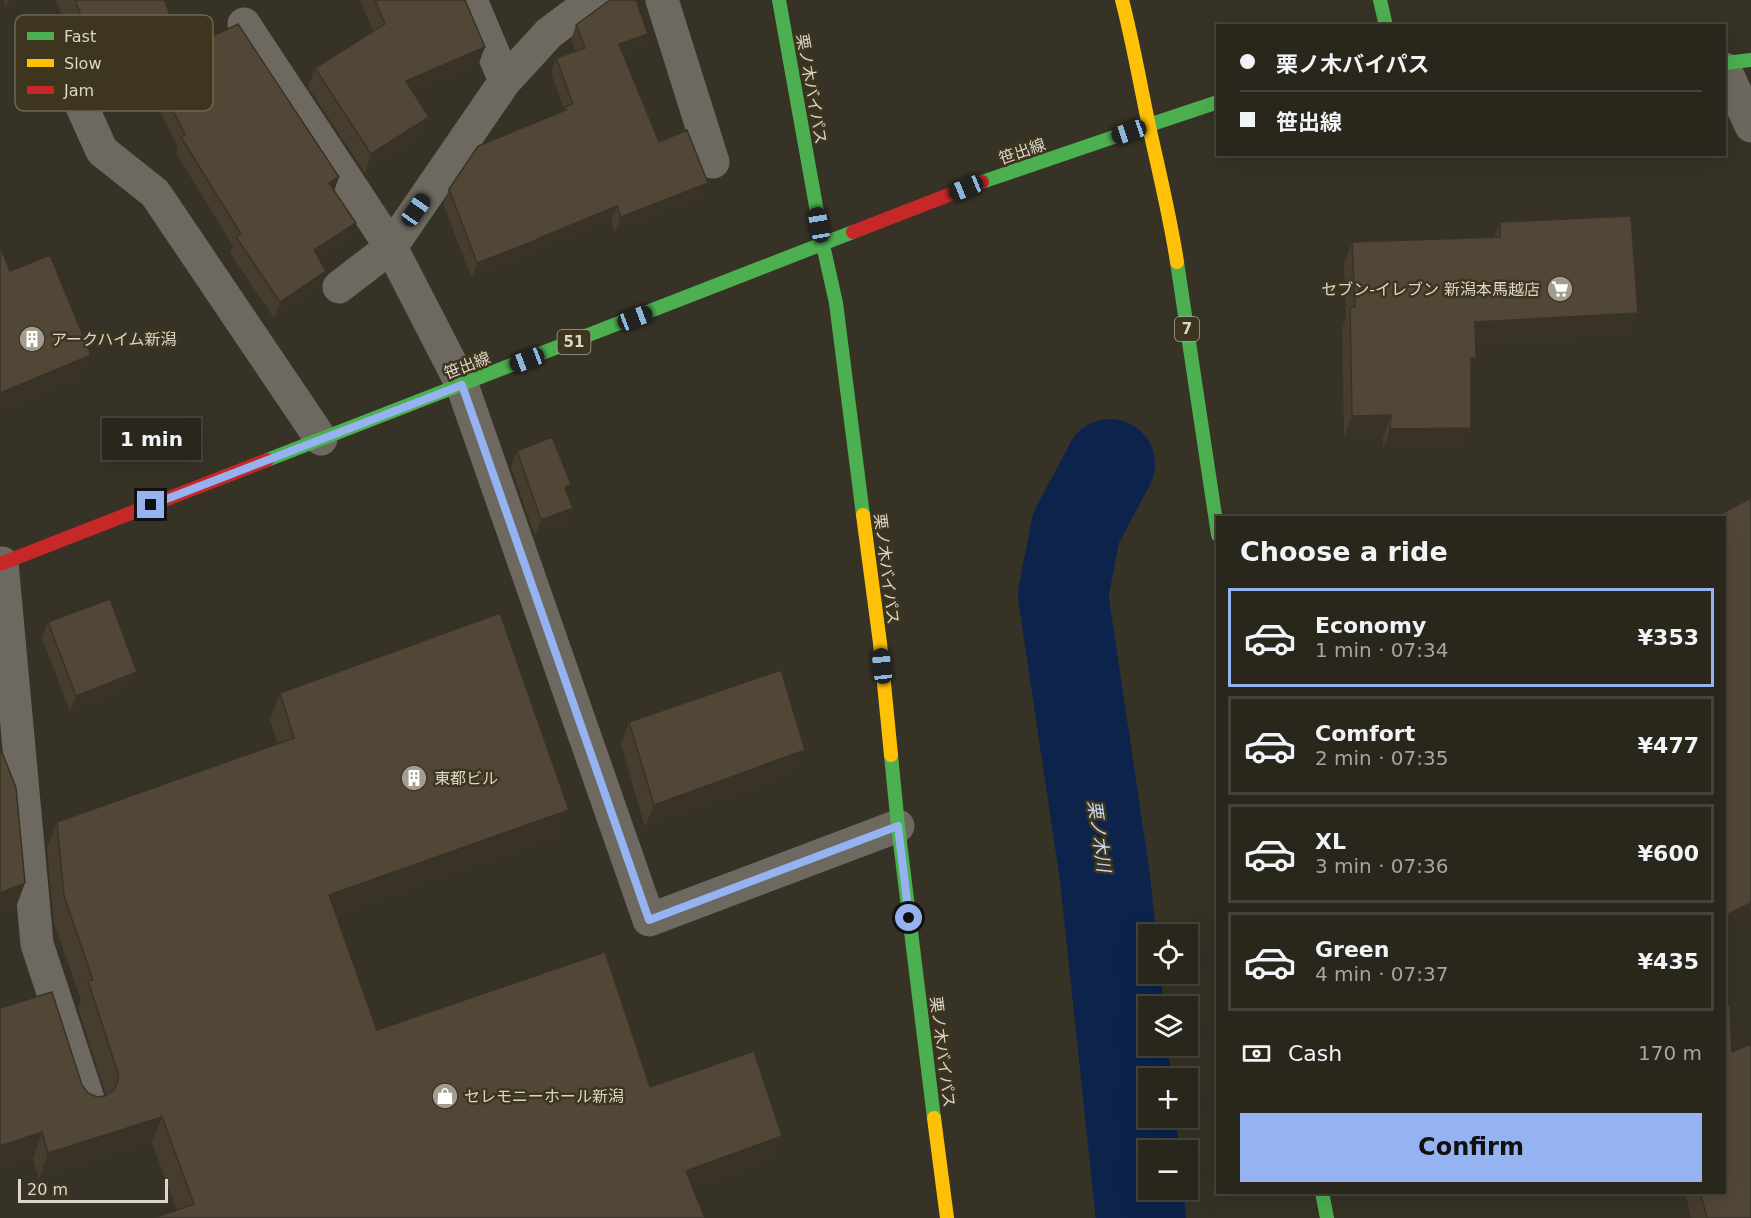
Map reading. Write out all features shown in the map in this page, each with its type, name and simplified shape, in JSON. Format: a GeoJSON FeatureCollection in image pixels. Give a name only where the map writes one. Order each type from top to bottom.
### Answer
{"type":"FeatureCollection","features":[{"type":"Feature","properties":{"kind":"main road","name":"栗ノ木バイパス"},"geometry":{"type":"LineString","coordinates":[[779,0],[823,245],[836,303],[880,643],[898,826],[947,1218]]}},
{"type":"Feature","properties":{"kind":"main road","name":"7"},"geometry":{"type":"LineString","coordinates":[[1122,0],[1133,40],[1149,125],[1169,210],[1216,522]]}},
{"type":"Feature","properties":{"kind":"main road"},"geometry":{"type":"LineString","coordinates":[[1380,0],[1386,24]]}},
{"type":"Feature","properties":{"kind":"main road"},"geometry":{"type":"LineString","coordinates":[[1726,63],[1751,60]]}},
{"type":"Feature","properties":{"kind":"main road","name":"笹出線"},"geometry":{"type":"LineString","coordinates":[[1,564],[987,180],[1216,103]]}},
{"type":"Feature","properties":{"kind":"main road"},"geometry":{"type":"LineString","coordinates":[[1322,1194],[1327,1218]]}},
{"type":"Feature","properties":{"kind":"street"},"geometry":{"type":"LineString","coordinates":[[471,0],[505,81]]}},
{"type":"Feature","properties":{"kind":"street"},"geometry":{"type":"LineString","coordinates":[[339,287],[390,247],[505,81],[549,33],[593,0]]}},
{"type":"Feature","properties":{"kind":"street"},"geometry":{"type":"LineString","coordinates":[[662,0],[712,162]]}},
{"type":"Feature","properties":{"kind":"street"},"geometry":{"type":"LineString","coordinates":[[244,24],[390,247],[462,385],[649,920],[898,826]]}},
{"type":"Feature","properties":{"kind":"street"},"geometry":{"type":"LineString","coordinates":[[1726,71],[1751,126]]}},
{"type":"Feature","properties":{"kind":"street"},"geometry":{"type":"LineString","coordinates":[[84,111],[102,151],[154,193],[321,439]]}},
{"type":"Feature","properties":{"kind":"street"},"geometry":{"type":"LineString","coordinates":[[1,564],[37,944],[90,1105]]}},
{"type":"Feature","properties":{"kind":"building"},"geometry":{"type":"Polygon","coordinates":[[[75,0],[164,0],[170,15],[81,15],[75,0]]]}},
{"type":"Feature","properties":{"kind":"building"},"geometry":{"type":"Polygon","coordinates":[[[375,0],[465,0],[485,47],[406,81],[429,117],[371,154],[315,68],[385,24],[375,0]]]}},
{"type":"Feature","properties":{"kind":"building"},"geometry":{"type":"Polygon","coordinates":[[[610,0],[636,0],[648,34],[619,44],[659,142],[687,130],[708,183],[621,217],[617,206],[477,263],[449,189],[478,146],[566,110],[565,107],[573,104],[556,58],[585,48],[576,25],[610,0]]]}},
{"type":"Feature","properties":{"kind":"building"},"geometry":{"type":"Polygon","coordinates":[[[238,24],[339,177],[329,183],[356,223],[314,250],[326,271],[280,302],[236,237],[241,234],[181,137],[185,135],[173,111],[213,111],[213,36],[238,24]]]}},
{"type":"Feature","properties":{"kind":"building"},"geometry":{"type":"Polygon","coordinates":[[[1631,216],[1638,313],[1475,322],[1476,358],[1471,358],[1471,428],[1390,429],[1391,415],[1352,416],[1350,307],[1355,307],[1352,242],[1500,237],[1500,222],[1631,216]]]}},
{"type":"Feature","properties":{"kind":"building","name":"アークハイム新潟"},"geometry":{"type":"Polygon","coordinates":[[[0,246],[10,271],[50,255],[91,355],[0,393],[0,246]]]}},
{"type":"Feature","properties":{"kind":"building"},"geometry":{"type":"Polygon","coordinates":[[[552,437],[571,484],[565,488],[573,508],[541,520],[517,451],[552,437]]]}},
{"type":"Feature","properties":{"kind":"building"},"geometry":{"type":"Polygon","coordinates":[[[1751,498],[1751,903],[1726,916],[1726,516],[1717,516],[1751,498]]]}},
{"type":"Feature","properties":{"kind":"building"},"geometry":{"type":"Polygon","coordinates":[[[110,599],[137,672],[76,696],[48,622],[110,599]]]}},
{"type":"Feature","properties":{"kind":"building"},"geometry":{"type":"Polygon","coordinates":[[[500,613],[569,810],[329,895],[377,1030],[605,952],[650,1087],[754,1051],[782,1136],[686,1171],[705,1218],[154,1218],[194,1204],[162,1117],[48,1153],[42,1132],[0,1146],[0,1008],[52,992],[82,1085],[88,1093],[97,1097],[105,1096],[114,1090],[118,1081],[118,1073],[88,981],[93,980],[64,896],[57,822],[294,738],[280,693],[500,613]]]}},
{"type":"Feature","properties":{"kind":"building"},"geometry":{"type":"Polygon","coordinates":[[[781,670],[805,750],[654,805],[629,722],[781,670]]]}},
{"type":"Feature","properties":{"kind":"building"},"geometry":{"type":"Polygon","coordinates":[[[0,747],[16,788],[25,883],[0,893],[0,747]]]}},
{"type":"Feature","properties":{"kind":"building"},"geometry":{"type":"Polygon","coordinates":[[[1730,1005],[1732,1052],[1751,1044],[1751,1218],[1707,1218],[1701,1194],[1726,1194],[1726,1006],[1730,1005]]]}},
{"type":"Feature","properties":{"kind":"waterway","name":"栗ノ木川"},"geometry":{"type":"LineString","coordinates":[[1110,464],[1076,528],[1063,595],[1105,878],[1141,1218]]}},
{"type":"Feature","properties":{"kind":"traffic: fast"},"geometry":{"type":"LineString","coordinates":[[779,0],[823,245],[836,303],[863,515]]}},
{"type":"Feature","properties":{"kind":"traffic: fast"},"geometry":{"type":"LineString","coordinates":[[1380,0],[1386,24]]}},
{"type":"Feature","properties":{"kind":"traffic: fast"},"geometry":{"type":"LineString","coordinates":[[1726,63],[1751,60]]}},
{"type":"Feature","properties":{"kind":"traffic: fast"},"geometry":{"type":"LineString","coordinates":[[1149,125],[1216,103]]}},
{"type":"Feature","properties":{"kind":"traffic: fast"},"geometry":{"type":"LineString","coordinates":[[982,182],[1149,125]]}},
{"type":"Feature","properties":{"kind":"traffic: fast"},"geometry":{"type":"LineString","coordinates":[[267,460],[853,232]]}},
{"type":"Feature","properties":{"kind":"traffic: fast"},"geometry":{"type":"LineString","coordinates":[[1177,262],[1216,522]]}},
{"type":"Feature","properties":{"kind":"traffic: fast"},"geometry":{"type":"LineString","coordinates":[[891,755],[934,1118]]}},
{"type":"Feature","properties":{"kind":"traffic: fast"},"geometry":{"type":"LineString","coordinates":[[1322,1194],[1327,1218]]}},
{"type":"Feature","properties":{"kind":"traffic: slow"},"geometry":{"type":"LineString","coordinates":[[1122,0],[1177,262]]}},
{"type":"Feature","properties":{"kind":"traffic: slow"},"geometry":{"type":"LineString","coordinates":[[863,515],[880,643],[891,755]]}},
{"type":"Feature","properties":{"kind":"traffic: slow"},"geometry":{"type":"LineString","coordinates":[[934,1118],[947,1218]]}},
{"type":"Feature","properties":{"kind":"traffic: jam"},"geometry":{"type":"LineString","coordinates":[[853,232],[982,182]]}},
{"type":"Feature","properties":{"kind":"traffic: jam"},"geometry":{"type":"LineString","coordinates":[[0,564],[267,460]]}},
{"type":"Feature","properties":{"kind":"place","name":"セブン‐イレブン 新潟本馬越店"},"geometry":{"type":"Point","coordinates":[1560,289]}},
{"type":"Feature","properties":{"kind":"place","name":"アークハイム新潟"},"geometry":{"type":"Point","coordinates":[32,339]}},
{"type":"Feature","properties":{"kind":"place","name":"東都ビル"},"geometry":{"type":"Point","coordinates":[414,778]}},
{"type":"Feature","properties":{"kind":"place","name":"セレモニーホール新潟"},"geometry":{"type":"Point","coordinates":[445,1096]}},
{"type":"Feature","properties":{"kind":"route"},"geometry":{"type":"LineString","coordinates":[[151,505],[462,385],[649,920],[898,826],[909,918]]}}]}
